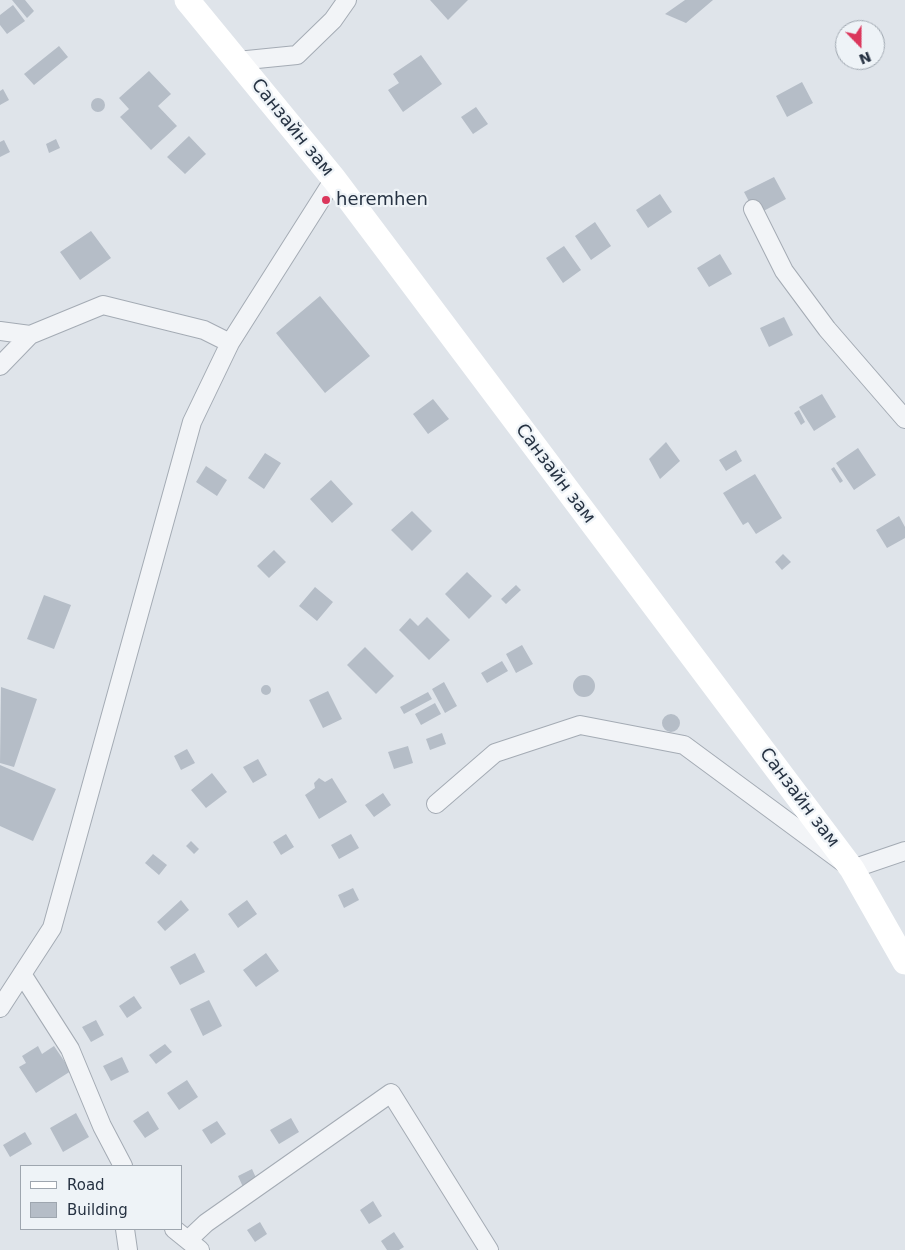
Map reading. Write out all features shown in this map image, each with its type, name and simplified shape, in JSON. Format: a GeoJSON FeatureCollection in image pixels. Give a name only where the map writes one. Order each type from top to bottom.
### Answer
{"type":"FeatureCollection","features":[{"type":"Feature","properties":{"kind":"main road","name":"Санзайн зам"},"geometry":{"type":"LineString","coordinates":[[187,0],[334,179],[852,870],[905,962]]}},
{"type":"Feature","properties":{"kind":"street"},"geometry":{"type":"LineString","coordinates":[[236,61],[297,55],[333,20],[347,0]]}},
{"type":"Feature","properties":{"kind":"street"},"geometry":{"type":"LineString","coordinates":[[0,1008],[52,928],[192,422],[230,343],[334,179]]}},
{"type":"Feature","properties":{"kind":"street"},"geometry":{"type":"LineString","coordinates":[[754,209],[784,271],[827,329],[905,419]]}},
{"type":"Feature","properties":{"kind":"street"},"geometry":{"type":"LineString","coordinates":[[0,366],[30,335],[103,305],[204,330],[230,343]]}},
{"type":"Feature","properties":{"kind":"street"},"geometry":{"type":"LineString","coordinates":[[0,331],[30,335]]}},
{"type":"Feature","properties":{"kind":"street"},"geometry":{"type":"LineString","coordinates":[[436,804],[495,753],[580,725],[684,745],[852,870],[905,851]]}},
{"type":"Feature","properties":{"kind":"street"},"geometry":{"type":"LineString","coordinates":[[22,974],[70,1049],[102,1126],[122,1165]]}},
{"type":"Feature","properties":{"kind":"street"},"geometry":{"type":"LineString","coordinates":[[175,1230],[194,1245],[206,1223],[392,1093],[489,1250]]}},
{"type":"Feature","properties":{"kind":"street"},"geometry":{"type":"LineString","coordinates":[[125,1230],[128,1250]]}},
{"type":"Feature","properties":{"kind":"building"},"geometry":{"type":"Polygon","coordinates":[[[12,0],[25,0],[34,11],[27,18],[12,0]]]}},
{"type":"Feature","properties":{"kind":"building"},"geometry":{"type":"Polygon","coordinates":[[[430,0],[468,0],[448,20],[430,0]]]}},
{"type":"Feature","properties":{"kind":"building"},"geometry":{"type":"Polygon","coordinates":[[[685,0],[713,0],[686,23],[665,14],[685,0]]]}},
{"type":"Feature","properties":{"kind":"building"},"geometry":{"type":"Polygon","coordinates":[[[13,5],[25,21],[7,34],[0,25],[0,15],[13,5]]]}},
{"type":"Feature","properties":{"kind":"building"},"geometry":{"type":"Polygon","coordinates":[[[59,46],[68,57],[34,85],[24,74],[59,46]]]}},
{"type":"Feature","properties":{"kind":"building"},"geometry":{"type":"Polygon","coordinates":[[[421,55],[442,84],[403,112],[388,90],[399,83],[393,74],[421,55]]]}},
{"type":"Feature","properties":{"kind":"building"},"geometry":{"type":"Polygon","coordinates":[[[149,71],[171,94],[158,106],[177,126],[151,150],[120,117],[129,109],[119,98],[149,71]]]}},
{"type":"Feature","properties":{"kind":"building"},"geometry":{"type":"Polygon","coordinates":[[[802,82],[813,103],[787,117],[776,96],[802,82]]]}},
{"type":"Feature","properties":{"kind":"building"},"geometry":{"type":"Polygon","coordinates":[[[3,89],[9,100],[0,105],[0,91],[3,89]]]}},
{"type":"Feature","properties":{"kind":"building"},"geometry":{"type":"Polygon","coordinates":[[[95,98],[101,98],[105,105],[101,112],[95,112],[91,108],[91,102],[95,98]]]}},
{"type":"Feature","properties":{"kind":"building"},"geometry":{"type":"Polygon","coordinates":[[[476,107],[488,124],[473,134],[461,117],[476,107]]]}},
{"type":"Feature","properties":{"kind":"building"},"geometry":{"type":"Polygon","coordinates":[[[189,136],[206,154],[185,174],[167,157],[189,136]]]}},
{"type":"Feature","properties":{"kind":"building"},"geometry":{"type":"Polygon","coordinates":[[[56,139],[60,148],[49,153],[46,144],[56,139]]]}},
{"type":"Feature","properties":{"kind":"building"},"geometry":{"type":"Polygon","coordinates":[[[4,140],[10,152],[0,157],[0,142],[4,140]]]}},
{"type":"Feature","properties":{"kind":"building"},"geometry":{"type":"Polygon","coordinates":[[[774,177],[786,199],[756,215],[744,192],[774,177]]]}},
{"type":"Feature","properties":{"kind":"building"},"geometry":{"type":"Polygon","coordinates":[[[660,194],[672,212],[648,228],[636,210],[660,194]]]}},
{"type":"Feature","properties":{"kind":"building"},"geometry":{"type":"Polygon","coordinates":[[[595,222],[611,246],[591,260],[575,236],[595,222]]]}},
{"type":"Feature","properties":{"kind":"building"},"geometry":{"type":"Polygon","coordinates":[[[91,231],[111,258],[80,280],[60,252],[91,231]]]}},
{"type":"Feature","properties":{"kind":"building"},"geometry":{"type":"Polygon","coordinates":[[[564,246],[581,270],[563,283],[546,258],[564,246]]]}},
{"type":"Feature","properties":{"kind":"building"},"geometry":{"type":"Polygon","coordinates":[[[720,254],[732,274],[709,287],[697,268],[720,254]]]}},
{"type":"Feature","properties":{"kind":"building"},"geometry":{"type":"Polygon","coordinates":[[[320,296],[370,356],[325,393],[276,333],[320,296]]]}},
{"type":"Feature","properties":{"kind":"building"},"geometry":{"type":"Polygon","coordinates":[[[784,317],[793,335],[769,347],[760,328],[784,317]]]}},
{"type":"Feature","properties":{"kind":"building"},"geometry":{"type":"Polygon","coordinates":[[[822,394],[836,417],[814,431],[799,407],[822,394]]]}},
{"type":"Feature","properties":{"kind":"building"},"geometry":{"type":"Polygon","coordinates":[[[433,399],[449,419],[428,434],[413,414],[433,399]]]}},
{"type":"Feature","properties":{"kind":"building"},"geometry":{"type":"Polygon","coordinates":[[[799,410],[805,422],[801,425],[794,413],[799,410]]]}},
{"type":"Feature","properties":{"kind":"building"},"geometry":{"type":"Polygon","coordinates":[[[666,442],[680,461],[660,479],[649,459],[666,442]]]}},
{"type":"Feature","properties":{"kind":"building"},"geometry":{"type":"Polygon","coordinates":[[[858,448],[876,475],[854,490],[836,463],[858,448]]]}},
{"type":"Feature","properties":{"kind":"building"},"geometry":{"type":"Polygon","coordinates":[[[736,450],[742,461],[726,471],[719,460],[736,450]]]}},
{"type":"Feature","properties":{"kind":"building"},"geometry":{"type":"Polygon","coordinates":[[[265,453],[281,463],[264,489],[248,478],[265,453]]]}},
{"type":"Feature","properties":{"kind":"building"},"geometry":{"type":"Polygon","coordinates":[[[206,466],[227,480],[217,496],[196,482],[206,466]]]}},
{"type":"Feature","properties":{"kind":"building"},"geometry":{"type":"Polygon","coordinates":[[[834,467],[843,481],[840,483],[831,469],[834,467]]]}},
{"type":"Feature","properties":{"kind":"building"},"geometry":{"type":"Polygon","coordinates":[[[755,474],[782,518],[756,534],[748,522],[743,525],[723,493],[755,474]]]}},
{"type":"Feature","properties":{"kind":"building"},"geometry":{"type":"Polygon","coordinates":[[[331,480],[353,504],[332,523],[310,499],[331,480]]]}},
{"type":"Feature","properties":{"kind":"building"},"geometry":{"type":"Polygon","coordinates":[[[412,511],[432,531],[412,551],[391,530],[412,511]]]}},
{"type":"Feature","properties":{"kind":"building"},"geometry":{"type":"Polygon","coordinates":[[[899,516],[905,527],[905,538],[887,548],[876,530],[899,516]]]}},
{"type":"Feature","properties":{"kind":"building"},"geometry":{"type":"Polygon","coordinates":[[[274,550],[286,562],[269,578],[257,566],[274,550]]]}},
{"type":"Feature","properties":{"kind":"building"},"geometry":{"type":"Polygon","coordinates":[[[783,554],[791,562],[782,570],[775,562],[783,554]]]}},
{"type":"Feature","properties":{"kind":"building"},"geometry":{"type":"Polygon","coordinates":[[[467,572],[492,596],[469,619],[445,594],[467,572]]]}},
{"type":"Feature","properties":{"kind":"building"},"geometry":{"type":"Polygon","coordinates":[[[516,585],[521,590],[506,604],[501,599],[516,585]]]}},
{"type":"Feature","properties":{"kind":"building"},"geometry":{"type":"Polygon","coordinates":[[[315,587],[333,602],[317,621],[299,606],[315,587]]]}},
{"type":"Feature","properties":{"kind":"building"},"geometry":{"type":"Polygon","coordinates":[[[44,595],[71,605],[54,649],[27,639],[44,595]]]}},
{"type":"Feature","properties":{"kind":"building"},"geometry":{"type":"Polygon","coordinates":[[[427,617],[450,640],[429,660],[399,630],[410,618],[418,626],[427,617]]]}},
{"type":"Feature","properties":{"kind":"building"},"geometry":{"type":"Polygon","coordinates":[[[522,645],[533,664],[516,673],[506,654],[522,645]]]}},
{"type":"Feature","properties":{"kind":"building"},"geometry":{"type":"Polygon","coordinates":[[[365,647],[394,676],[376,694],[347,665],[365,647]]]}},
{"type":"Feature","properties":{"kind":"building"},"geometry":{"type":"Polygon","coordinates":[[[502,661],[508,671],[487,683],[481,673],[502,661]]]}},
{"type":"Feature","properties":{"kind":"building"},"geometry":{"type":"Polygon","coordinates":[[[584,675],[592,678],[595,686],[592,694],[584,697],[576,694],[573,686],[576,678],[584,675]]]}},
{"type":"Feature","properties":{"kind":"building"},"geometry":{"type":"Polygon","coordinates":[[[444,682],[457,706],[445,713],[432,689],[444,682]]]}},
{"type":"Feature","properties":{"kind":"building"},"geometry":{"type":"Polygon","coordinates":[[[264,685],[268,685],[271,690],[270,694],[264,695],[261,692],[261,688],[264,685]]]}},
{"type":"Feature","properties":{"kind":"building"},"geometry":{"type":"Polygon","coordinates":[[[1,687],[37,699],[14,767],[0,763],[1,687]]]}},
{"type":"Feature","properties":{"kind":"building"},"geometry":{"type":"Polygon","coordinates":[[[328,691],[342,719],[323,728],[309,700],[328,691]]]}},
{"type":"Feature","properties":{"kind":"building"},"geometry":{"type":"Polygon","coordinates":[[[428,692],[432,699],[404,714],[400,707],[428,692]]]}},
{"type":"Feature","properties":{"kind":"building"},"geometry":{"type":"Polygon","coordinates":[[[435,703],[441,714],[421,725],[415,714],[435,703]]]}},
{"type":"Feature","properties":{"kind":"building"},"geometry":{"type":"Polygon","coordinates":[[[671,714],[677,717],[680,723],[677,729],[671,732],[665,729],[662,723],[665,717],[671,714]]]}},
{"type":"Feature","properties":{"kind":"building"},"geometry":{"type":"Polygon","coordinates":[[[442,733],[446,744],[430,750],[426,739],[442,733]]]}},
{"type":"Feature","properties":{"kind":"building"},"geometry":{"type":"Polygon","coordinates":[[[408,746],[413,763],[394,769],[388,752],[408,746]]]}},
{"type":"Feature","properties":{"kind":"building"},"geometry":{"type":"Polygon","coordinates":[[[187,749],[195,763],[181,770],[174,756],[187,749]]]}},
{"type":"Feature","properties":{"kind":"building"},"geometry":{"type":"Polygon","coordinates":[[[258,759],[267,775],[253,783],[243,767],[258,759]]]}},
{"type":"Feature","properties":{"kind":"building"},"geometry":{"type":"Polygon","coordinates":[[[0,765],[56,789],[33,841],[0,826],[0,765]]]}},
{"type":"Feature","properties":{"kind":"building"},"geometry":{"type":"Polygon","coordinates":[[[212,773],[227,792],[206,808],[191,790],[212,773]]]}},
{"type":"Feature","properties":{"kind":"building"},"geometry":{"type":"Polygon","coordinates":[[[319,778],[325,782],[332,778],[347,802],[319,819],[305,795],[315,788],[314,783],[319,778]]]}},
{"type":"Feature","properties":{"kind":"building"},"geometry":{"type":"Polygon","coordinates":[[[383,793],[391,805],[374,817],[365,805],[383,793]]]}},
{"type":"Feature","properties":{"kind":"building"},"geometry":{"type":"Polygon","coordinates":[[[286,834],[294,847],[281,855],[273,842],[286,834]]]}},
{"type":"Feature","properties":{"kind":"building"},"geometry":{"type":"Polygon","coordinates":[[[351,834],[359,848],[339,859],[331,845],[351,834]]]}},
{"type":"Feature","properties":{"kind":"building"},"geometry":{"type":"Polygon","coordinates":[[[191,841],[199,849],[194,854],[186,846],[191,841]]]}},
{"type":"Feature","properties":{"kind":"building"},"geometry":{"type":"Polygon","coordinates":[[[153,854],[167,865],[159,875],[145,863],[153,854]]]}},
{"type":"Feature","properties":{"kind":"building"},"geometry":{"type":"Polygon","coordinates":[[[353,888],[359,900],[344,908],[338,895],[353,888]]]}},
{"type":"Feature","properties":{"kind":"building"},"geometry":{"type":"Polygon","coordinates":[[[181,900],[189,910],[165,931],[157,922],[181,900]]]}},
{"type":"Feature","properties":{"kind":"building"},"geometry":{"type":"Polygon","coordinates":[[[247,900],[257,914],[238,928],[228,914],[247,900]]]}},
{"type":"Feature","properties":{"kind":"building"},"geometry":{"type":"Polygon","coordinates":[[[195,953],[205,972],[180,985],[170,967],[195,953]]]}},
{"type":"Feature","properties":{"kind":"building"},"geometry":{"type":"Polygon","coordinates":[[[266,953],[279,971],[256,987],[243,970],[266,953]]]}},
{"type":"Feature","properties":{"kind":"building"},"geometry":{"type":"Polygon","coordinates":[[[134,996],[142,1008],[127,1018],[119,1006],[134,996]]]}},
{"type":"Feature","properties":{"kind":"building"},"geometry":{"type":"Polygon","coordinates":[[[209,1000],[222,1026],[203,1036],[190,1009],[209,1000]]]}},
{"type":"Feature","properties":{"kind":"building"},"geometry":{"type":"Polygon","coordinates":[[[96,1020],[104,1035],[91,1042],[82,1027],[96,1020]]]}},
{"type":"Feature","properties":{"kind":"building"},"geometry":{"type":"Polygon","coordinates":[[[165,1044],[172,1052],[156,1064],[149,1055],[165,1044]]]}},
{"type":"Feature","properties":{"kind":"building"},"geometry":{"type":"Polygon","coordinates":[[[38,1046],[42,1054],[54,1046],[71,1071],[36,1093],[19,1067],[26,1063],[22,1056],[38,1046]]]}},
{"type":"Feature","properties":{"kind":"building"},"geometry":{"type":"Polygon","coordinates":[[[122,1057],[129,1072],[111,1081],[103,1066],[122,1057]]]}},
{"type":"Feature","properties":{"kind":"building"},"geometry":{"type":"Polygon","coordinates":[[[187,1080],[198,1097],[179,1110],[167,1093],[187,1080]]]}},
{"type":"Feature","properties":{"kind":"building"},"geometry":{"type":"Polygon","coordinates":[[[148,1111],[159,1129],[145,1138],[133,1121],[148,1111]]]}},
{"type":"Feature","properties":{"kind":"building"},"geometry":{"type":"Polygon","coordinates":[[[76,1113],[89,1137],[63,1152],[50,1128],[76,1113]]]}},
{"type":"Feature","properties":{"kind":"building"},"geometry":{"type":"Polygon","coordinates":[[[291,1118],[299,1132],[279,1144],[270,1130],[291,1118]]]}},
{"type":"Feature","properties":{"kind":"building"},"geometry":{"type":"Polygon","coordinates":[[[217,1121],[226,1134],[211,1144],[202,1130],[217,1121]]]}},
{"type":"Feature","properties":{"kind":"building"},"geometry":{"type":"Polygon","coordinates":[[[25,1132],[32,1144],[10,1157],[3,1145],[25,1132]]]}},
{"type":"Feature","properties":{"kind":"building"},"geometry":{"type":"Polygon","coordinates":[[[252,1169],[257,1180],[243,1187],[238,1176],[252,1169]]]}},
{"type":"Feature","properties":{"kind":"building"},"geometry":{"type":"Polygon","coordinates":[[[373,1201],[382,1216],[369,1224],[360,1210],[373,1201]]]}},
{"type":"Feature","properties":{"kind":"building"},"geometry":{"type":"Polygon","coordinates":[[[260,1222],[267,1234],[255,1242],[247,1230],[260,1222]]]}},
{"type":"Feature","properties":{"kind":"building"},"geometry":{"type":"Polygon","coordinates":[[[394,1232],[404,1247],[399,1250],[387,1250],[381,1241],[394,1232]]]}},
{"type":"Feature","properties":{"kind":"place","name":"heremhen"},"geometry":{"type":"Point","coordinates":[326,200]}}]}
